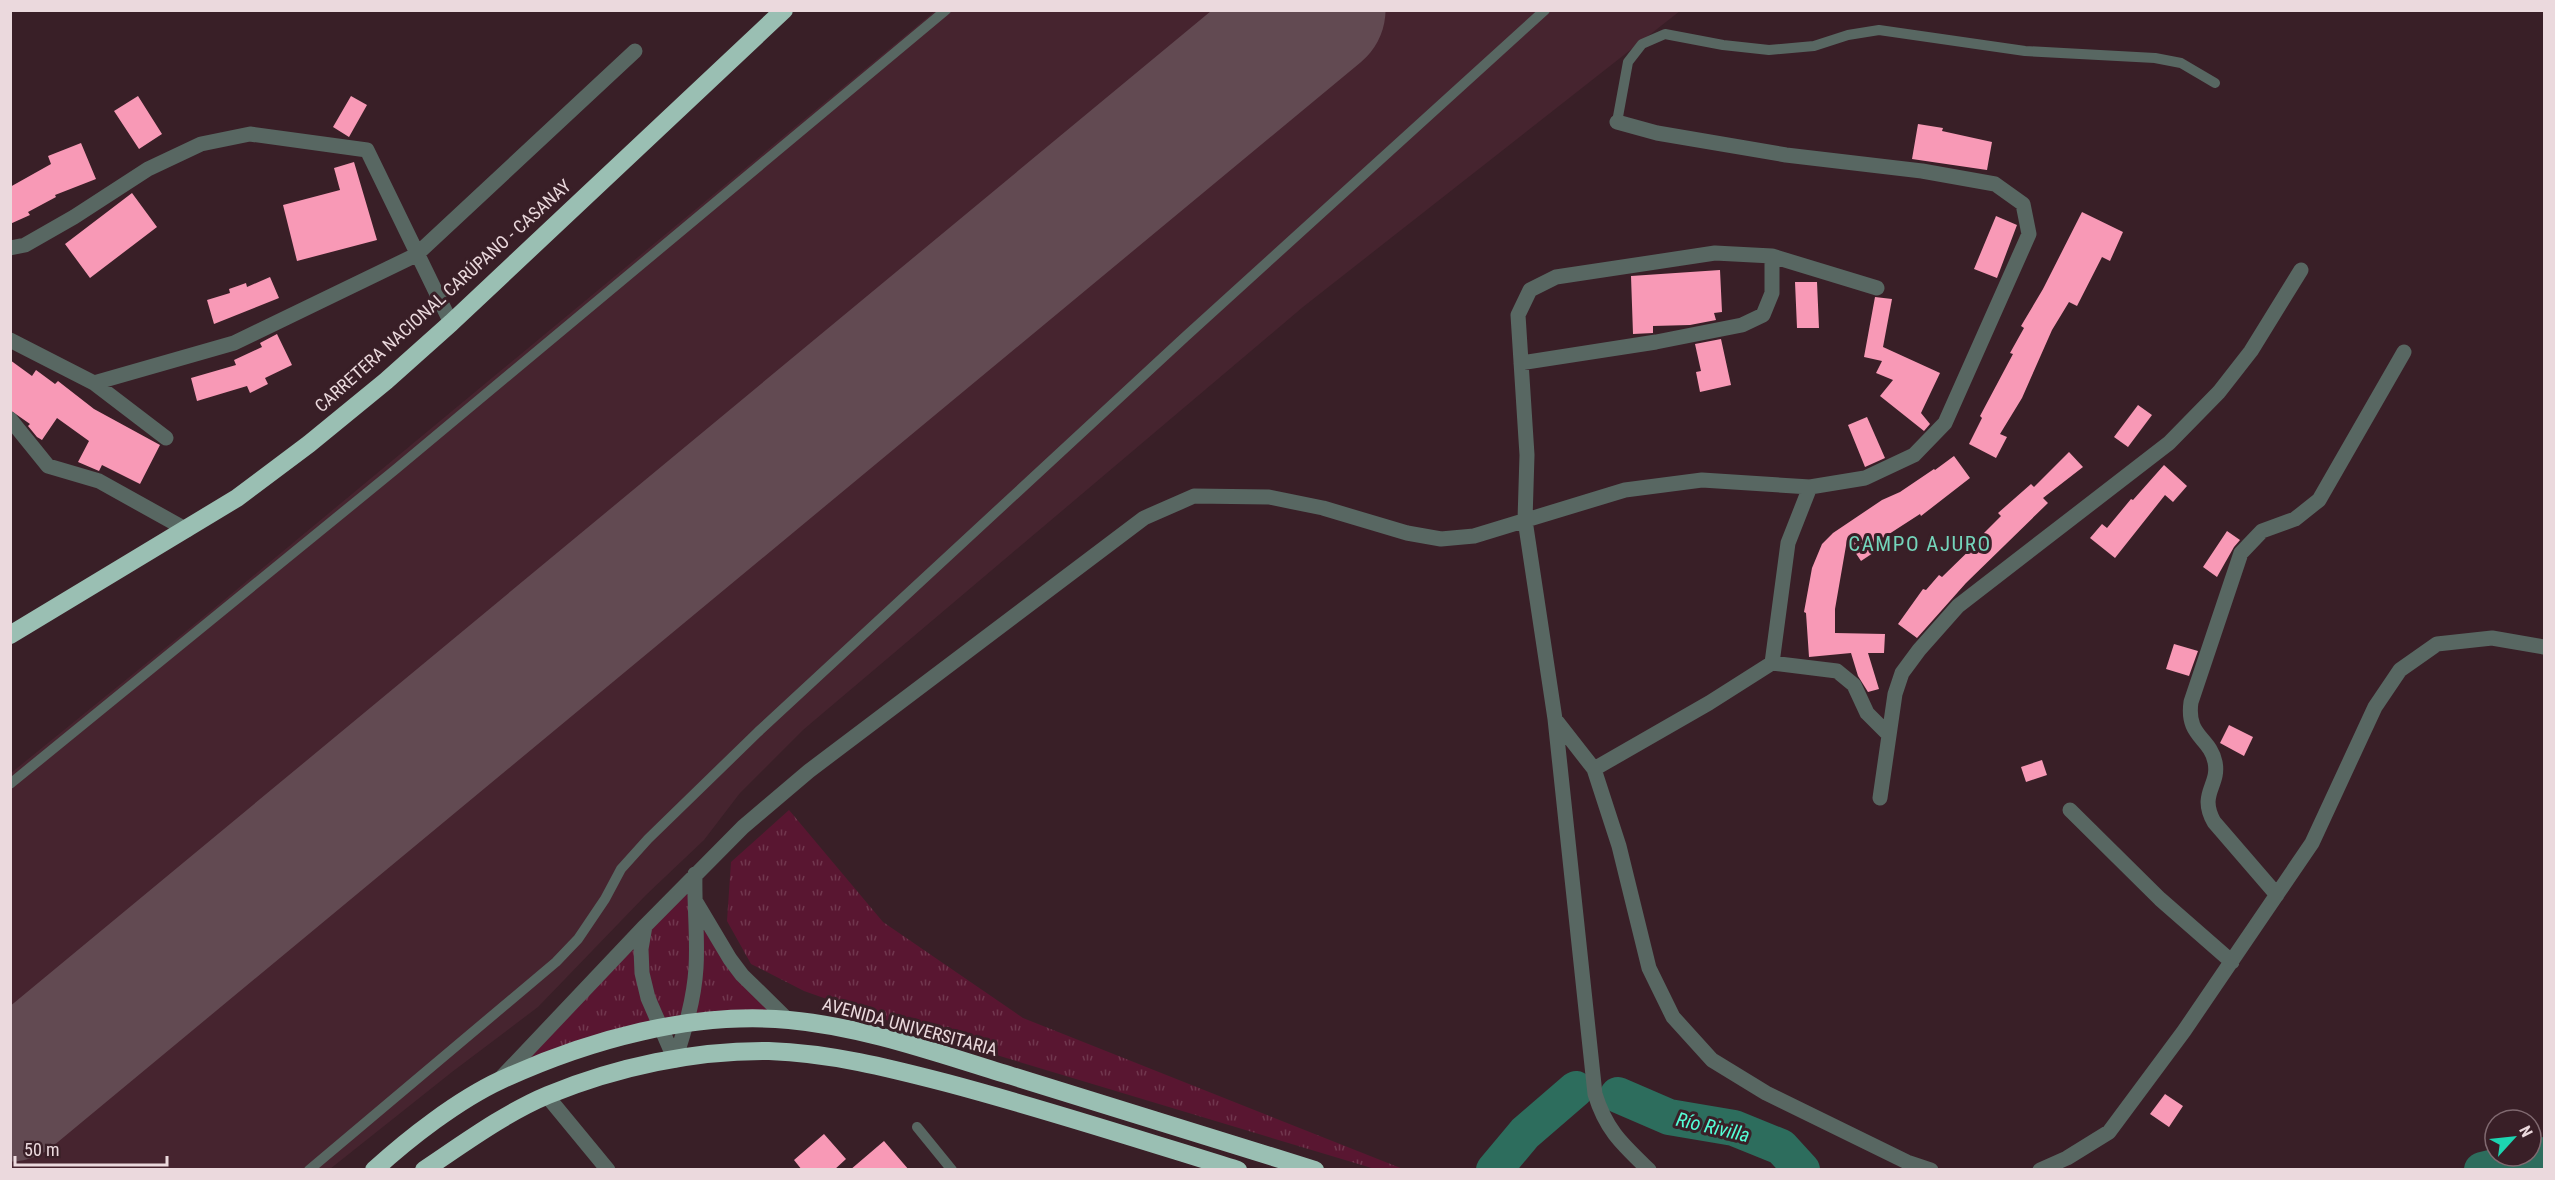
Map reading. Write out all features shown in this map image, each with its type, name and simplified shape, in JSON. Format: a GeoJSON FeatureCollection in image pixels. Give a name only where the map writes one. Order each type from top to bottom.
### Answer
{"type":"FeatureCollection","features":[{"type":"Feature","properties":{"kind":"highway","name":"CARRETERA NACIONAL CARÚPANO - CASANAY"},"geometry":{"type":"LineString","coordinates":[[10,635],[187,530],[237,498],[309,444],[386,381],[451,323],[784,10]]}},
{"type":"Feature","properties":{"kind":"highway","name":"AVENIDA UNIVERSITARIA"},"geometry":{"type":"LineString","coordinates":[[374,1170],[438,1118],[499,1081],[583,1047],[661,1028],[738,1019],[788,1020],[841,1027],[916,1047],[1315,1170]]}},
{"type":"Feature","properties":{"kind":"highway"},"geometry":{"type":"LineString","coordinates":[[424,1170],[482,1132],[547,1096],[624,1070],[675,1060],[769,1051],[843,1059],[888,1068],[1002,1098],[1238,1170]]}},
{"type":"Feature","properties":{"kind":"street"},"geometry":{"type":"LineString","coordinates":[[94,383],[234,344],[416,255],[635,51]]}},
{"type":"Feature","properties":{"kind":"street"},"geometry":{"type":"LineString","coordinates":[[499,1081],[695,874],[743,827],[809,771],[1017,612],[1144,519],[1194,496],[1269,497],[1323,508],[1407,533],[1441,539],[1474,536],[1625,490],[1702,480],[1810,487],[1865,478],[1914,455],[1945,423],[2029,234],[2023,204],[1995,184],[1922,171],[1786,155],[1657,133],[1617,122]]}},
{"type":"Feature","properties":{"kind":"street"},"geometry":{"type":"LineString","coordinates":[[10,248],[26,245],[148,169],[201,144],[250,134],[367,150],[451,323]]}},
{"type":"Feature","properties":{"kind":"street"},"geometry":{"type":"LineString","coordinates":[[1649,1170],[1617,1140],[1602,1117],[1595,1094],[1555,719],[1525,520],[1527,456],[1518,315],[1530,290],[1556,277],[1715,254],[1772,256],[1877,288]]}},
{"type":"Feature","properties":{"kind":"street"},"geometry":{"type":"LineString","coordinates":[[1521,363],[1656,342],[1742,325],[1763,315],[1772,292],[1772,256]]}},
{"type":"Feature","properties":{"kind":"street"},"geometry":{"type":"LineString","coordinates":[[1880,798],[1895,694],[1902,674],[1919,650],[1958,606],[2169,443],[2219,392],[2251,351],[2301,270]]}},
{"type":"Feature","properties":{"kind":"street"},"geometry":{"type":"LineString","coordinates":[[10,340],[94,383],[166,438]]}},
{"type":"Feature","properties":{"kind":"street"},"geometry":{"type":"LineString","coordinates":[[2277,895],[2214,822],[2208,811],[2207,798],[2215,762],[2192,724],[2189,716],[2191,702],[2241,553],[2262,531],[2295,519],[2319,500],[2404,352]]}},
{"type":"Feature","properties":{"kind":"street"},"geometry":{"type":"LineString","coordinates":[[10,420],[48,466],[99,481],[187,530]]}},
{"type":"Feature","properties":{"kind":"street"},"geometry":{"type":"LineString","coordinates":[[1772,663],[1788,543],[1810,487]]}},
{"type":"Feature","properties":{"kind":"street"},"geometry":{"type":"LineString","coordinates":[[2040,1170],[2067,1158],[2109,1132],[2184,1031],[2312,843],[2374,707],[2400,670],[2437,644],[2492,638],[2544,647]]}},
{"type":"Feature","properties":{"kind":"street"},"geometry":{"type":"LineString","coordinates":[[1594,769],[1709,703],[1772,663],[1837,671],[1854,685],[1867,713],[1888,734]]}},
{"type":"Feature","properties":{"kind":"street"},"geometry":{"type":"LineString","coordinates":[[1555,719],[1594,769],[1619,846],[1649,968],[1673,1017],[1712,1060],[1766,1093],[1907,1162],[1931,1170]]}},
{"type":"Feature","properties":{"kind":"street"},"geometry":{"type":"LineString","coordinates":[[2070,810],[2160,899],[2232,962]]}},
{"type":"Feature","properties":{"kind":"street"},"geometry":{"type":"LineString","coordinates":[[675,1060],[687,1024],[696,966],[695,874]]}},
{"type":"Feature","properties":{"kind":"street"},"geometry":{"type":"LineString","coordinates":[[694,897],[730,959],[742,975],[788,1020]]}},
{"type":"Feature","properties":{"kind":"street"},"geometry":{"type":"LineString","coordinates":[[645,926],[641,949],[642,973],[648,998],[675,1060]]}},
{"type":"Feature","properties":{"kind":"street"},"geometry":{"type":"LineString","coordinates":[[547,1096],[608,1170]]}},
{"type":"Feature","properties":{"kind":"lane"},"geometry":{"type":"LineString","coordinates":[[10,783],[396,469],[946,10]]}},
{"type":"Feature","properties":{"kind":"lane"},"geometry":{"type":"LineString","coordinates":[[309,1170],[556,962],[578,939],[606,899],[621,868],[758,732],[1176,345],[1545,10]]}},
{"type":"Feature","properties":{"kind":"lane"},"geometry":{"type":"LineString","coordinates":[[1617,122],[1628,62],[1642,44],[1665,34],[1723,45],[1769,50],[1814,46],[1848,35],[1879,30],[2025,51],[2154,58],[2181,63],[2215,83]]}},
{"type":"Feature","properties":{"kind":"lane"},"geometry":{"type":"LineString","coordinates":[[917,1127],[952,1170]]}},
{"type":"Feature","properties":{"kind":"shaded area"},"geometry":{"type":"Polygon","coordinates":[[[935,11],[1680,11],[1303,307],[803,730],[740,793],[704,840],[646,895],[538,1007],[330,1169],[11,1170],[11,773],[212,610],[935,11]]]}},
{"type":"Feature","properties":{"kind":"green space"},"geometry":{"type":"Polygon","coordinates":[[[789,810],[883,922],[1023,1018],[1403,1169],[1375,1169],[920,1032],[804,991],[751,964],[727,921],[731,862],[789,810]]]}},
{"type":"Feature","properties":{"kind":"green space"},"geometry":{"type":"Polygon","coordinates":[[[695,874],[694,897],[718,942],[788,1020],[687,1024],[499,1081],[695,874]]]}},
{"type":"Feature","properties":{"kind":"building"},"geometry":{"type":"Polygon","coordinates":[[[138,96],[162,134],[139,149],[114,111],[138,96]]]}},
{"type":"Feature","properties":{"kind":"building"},"geometry":{"type":"Polygon","coordinates":[[[351,96],[367,105],[349,137],[333,127],[351,96]]]}},
{"type":"Feature","properties":{"kind":"building"},"geometry":{"type":"Polygon","coordinates":[[[1918,124],[1943,128],[1942,131],[1992,142],[1987,170],[1912,159],[1918,124]]]}},
{"type":"Feature","properties":{"kind":"building"},"geometry":{"type":"Polygon","coordinates":[[[81,143],[96,179],[55,195],[56,197],[28,212],[30,215],[10,224],[10,187],[51,164],[48,156],[81,143]]]}},
{"type":"Feature","properties":{"kind":"building"},"geometry":{"type":"Polygon","coordinates":[[[354,162],[377,240],[297,261],[283,205],[340,190],[334,168],[354,162]]]}},
{"type":"Feature","properties":{"kind":"building"},"geometry":{"type":"Polygon","coordinates":[[[132,193],[157,227],[90,278],[65,244],[132,193]]]}},
{"type":"Feature","properties":{"kind":"building"},"geometry":{"type":"Polygon","coordinates":[[[2082,212],[2123,232],[2110,261],[2102,257],[2077,306],[2069,302],[2052,330],[2022,398],[2000,434],[2007,437],[1996,458],[1969,444],[1982,418],[1980,416],[2013,354],[2010,353],[2024,328],[2021,326],[2043,289],[2082,212]]]}},
{"type":"Feature","properties":{"kind":"building"},"geometry":{"type":"Polygon","coordinates":[[[1996,216],[2017,225],[1997,278],[1974,269],[1996,216]]]}},
{"type":"Feature","properties":{"kind":"building"},"geometry":{"type":"Polygon","coordinates":[[[1720,270],[1722,312],[1714,313],[1716,320],[1690,325],[1653,326],[1653,333],[1633,334],[1631,276],[1720,270]]]}},
{"type":"Feature","properties":{"kind":"building"},"geometry":{"type":"Polygon","coordinates":[[[270,277],[279,298],[214,324],[207,300],[230,293],[229,289],[246,283],[247,287],[270,277]]]}},
{"type":"Feature","properties":{"kind":"building"},"geometry":{"type":"Polygon","coordinates":[[[1795,282],[1817,282],[1819,328],[1797,328],[1795,282]]]}},
{"type":"Feature","properties":{"kind":"building"},"geometry":{"type":"Polygon","coordinates":[[[1875,297],[1892,299],[1883,347],[1940,373],[1921,413],[1930,424],[1924,431],[1880,396],[1893,380],[1876,373],[1882,361],[1864,357],[1875,297]]]}},
{"type":"Feature","properties":{"kind":"building"},"geometry":{"type":"Polygon","coordinates":[[[277,334],[292,365],[265,378],[268,384],[250,393],[247,386],[197,401],[191,378],[236,365],[234,360],[262,347],[260,343],[277,334]]]}},
{"type":"Feature","properties":{"kind":"building"},"geometry":{"type":"Polygon","coordinates":[[[1721,339],[1731,385],[1700,392],[1696,372],[1701,371],[1695,344],[1721,339]]]}},
{"type":"Feature","properties":{"kind":"building"},"geometry":{"type":"Polygon","coordinates":[[[10,360],[32,376],[36,370],[55,384],[58,381],[94,409],[160,445],[140,484],[102,465],[99,471],[78,462],[89,441],[57,418],[42,440],[37,437],[28,426],[30,424],[10,410],[10,360]]]}},
{"type":"Feature","properties":{"kind":"building"},"geometry":{"type":"Polygon","coordinates":[[[2138,405],[2152,415],[2128,447],[2114,437],[2138,405]]]}},
{"type":"Feature","properties":{"kind":"building"},"geometry":{"type":"Polygon","coordinates":[[[1867,417],[1885,458],[1865,467],[1848,425],[1867,417]]]}},
{"type":"Feature","properties":{"kind":"building"},"geometry":{"type":"Polygon","coordinates":[[[2069,452],[2083,467],[2043,498],[2048,503],[1966,583],[1917,638],[1898,624],[1923,589],[1926,590],[1939,575],[1942,577],[1982,538],[1981,536],[2001,516],[1998,513],[2031,484],[2034,487],[2069,452]]]}},
{"type":"Feature","properties":{"kind":"building"},"geometry":{"type":"Polygon","coordinates":[[[1954,456],[1970,478],[1921,516],[1920,514],[1872,545],[1876,551],[1861,561],[1847,540],[1835,609],[1835,633],[1885,634],[1884,653],[1868,653],[1879,689],[1868,692],[1858,676],[1851,653],[1809,657],[1806,613],[1804,612],[1812,568],[1822,544],[1833,533],[1954,456]]]}},
{"type":"Feature","properties":{"kind":"building"},"geometry":{"type":"Polygon","coordinates":[[[2164,465],[2187,486],[2173,502],[2165,495],[2115,558],[2090,538],[2102,524],[2107,528],[2164,465]]]}},
{"type":"Feature","properties":{"kind":"building"},"geometry":{"type":"Polygon","coordinates":[[[2227,531],[2240,540],[2217,577],[2203,567],[2227,531]]]}},
{"type":"Feature","properties":{"kind":"building"},"geometry":{"type":"Polygon","coordinates":[[[2174,644],[2198,651],[2189,676],[2166,669],[2174,644]]]}},
{"type":"Feature","properties":{"kind":"building"},"geometry":{"type":"Polygon","coordinates":[[[2229,725],[2253,737],[2244,756],[2220,743],[2229,725]]]}},
{"type":"Feature","properties":{"kind":"building"},"geometry":{"type":"Polygon","coordinates":[[[2042,760],[2047,775],[2026,782],[2021,767],[2042,760]]]}},
{"type":"Feature","properties":{"kind":"building"},"geometry":{"type":"Polygon","coordinates":[[[2165,1094],[2183,1106],[2169,1127],[2150,1114],[2165,1094]]]}},
{"type":"Feature","properties":{"kind":"building"},"geometry":{"type":"Polygon","coordinates":[[[824,1134],[846,1159],[834,1170],[802,1170],[794,1160],[824,1134]]]}},
{"type":"Feature","properties":{"kind":"building"},"geometry":{"type":"Polygon","coordinates":[[[884,1141],[909,1170],[850,1170],[884,1141]]]}},
{"type":"Feature","properties":{"kind":"waterway","name":"Río Rivilla"},"geometry":{"type":"LineString","coordinates":[[1494,1170],[1525,1133],[1576,1089]]}},
{"type":"Feature","properties":{"kind":"waterway","name":"Río Rivilla"},"geometry":{"type":"LineString","coordinates":[[1618,1095],[1669,1117],[1734,1128],[1781,1147],[1802,1170]]}},
{"type":"Feature","properties":{"kind":"waterway","name":"Río Rivilla"},"geometry":{"type":"LineString","coordinates":[[2482,1170],[2544,1155]]}},
{"type":"Feature","properties":{"kind":"runway"},"geometry":{"type":"LineString","coordinates":[[10,1094],[1318,10]]}},
{"type":"Feature","properties":{"kind":"district","name":"CAMPO AJURO"},"geometry":{"type":"Point","coordinates":[1920,544]}}]}
